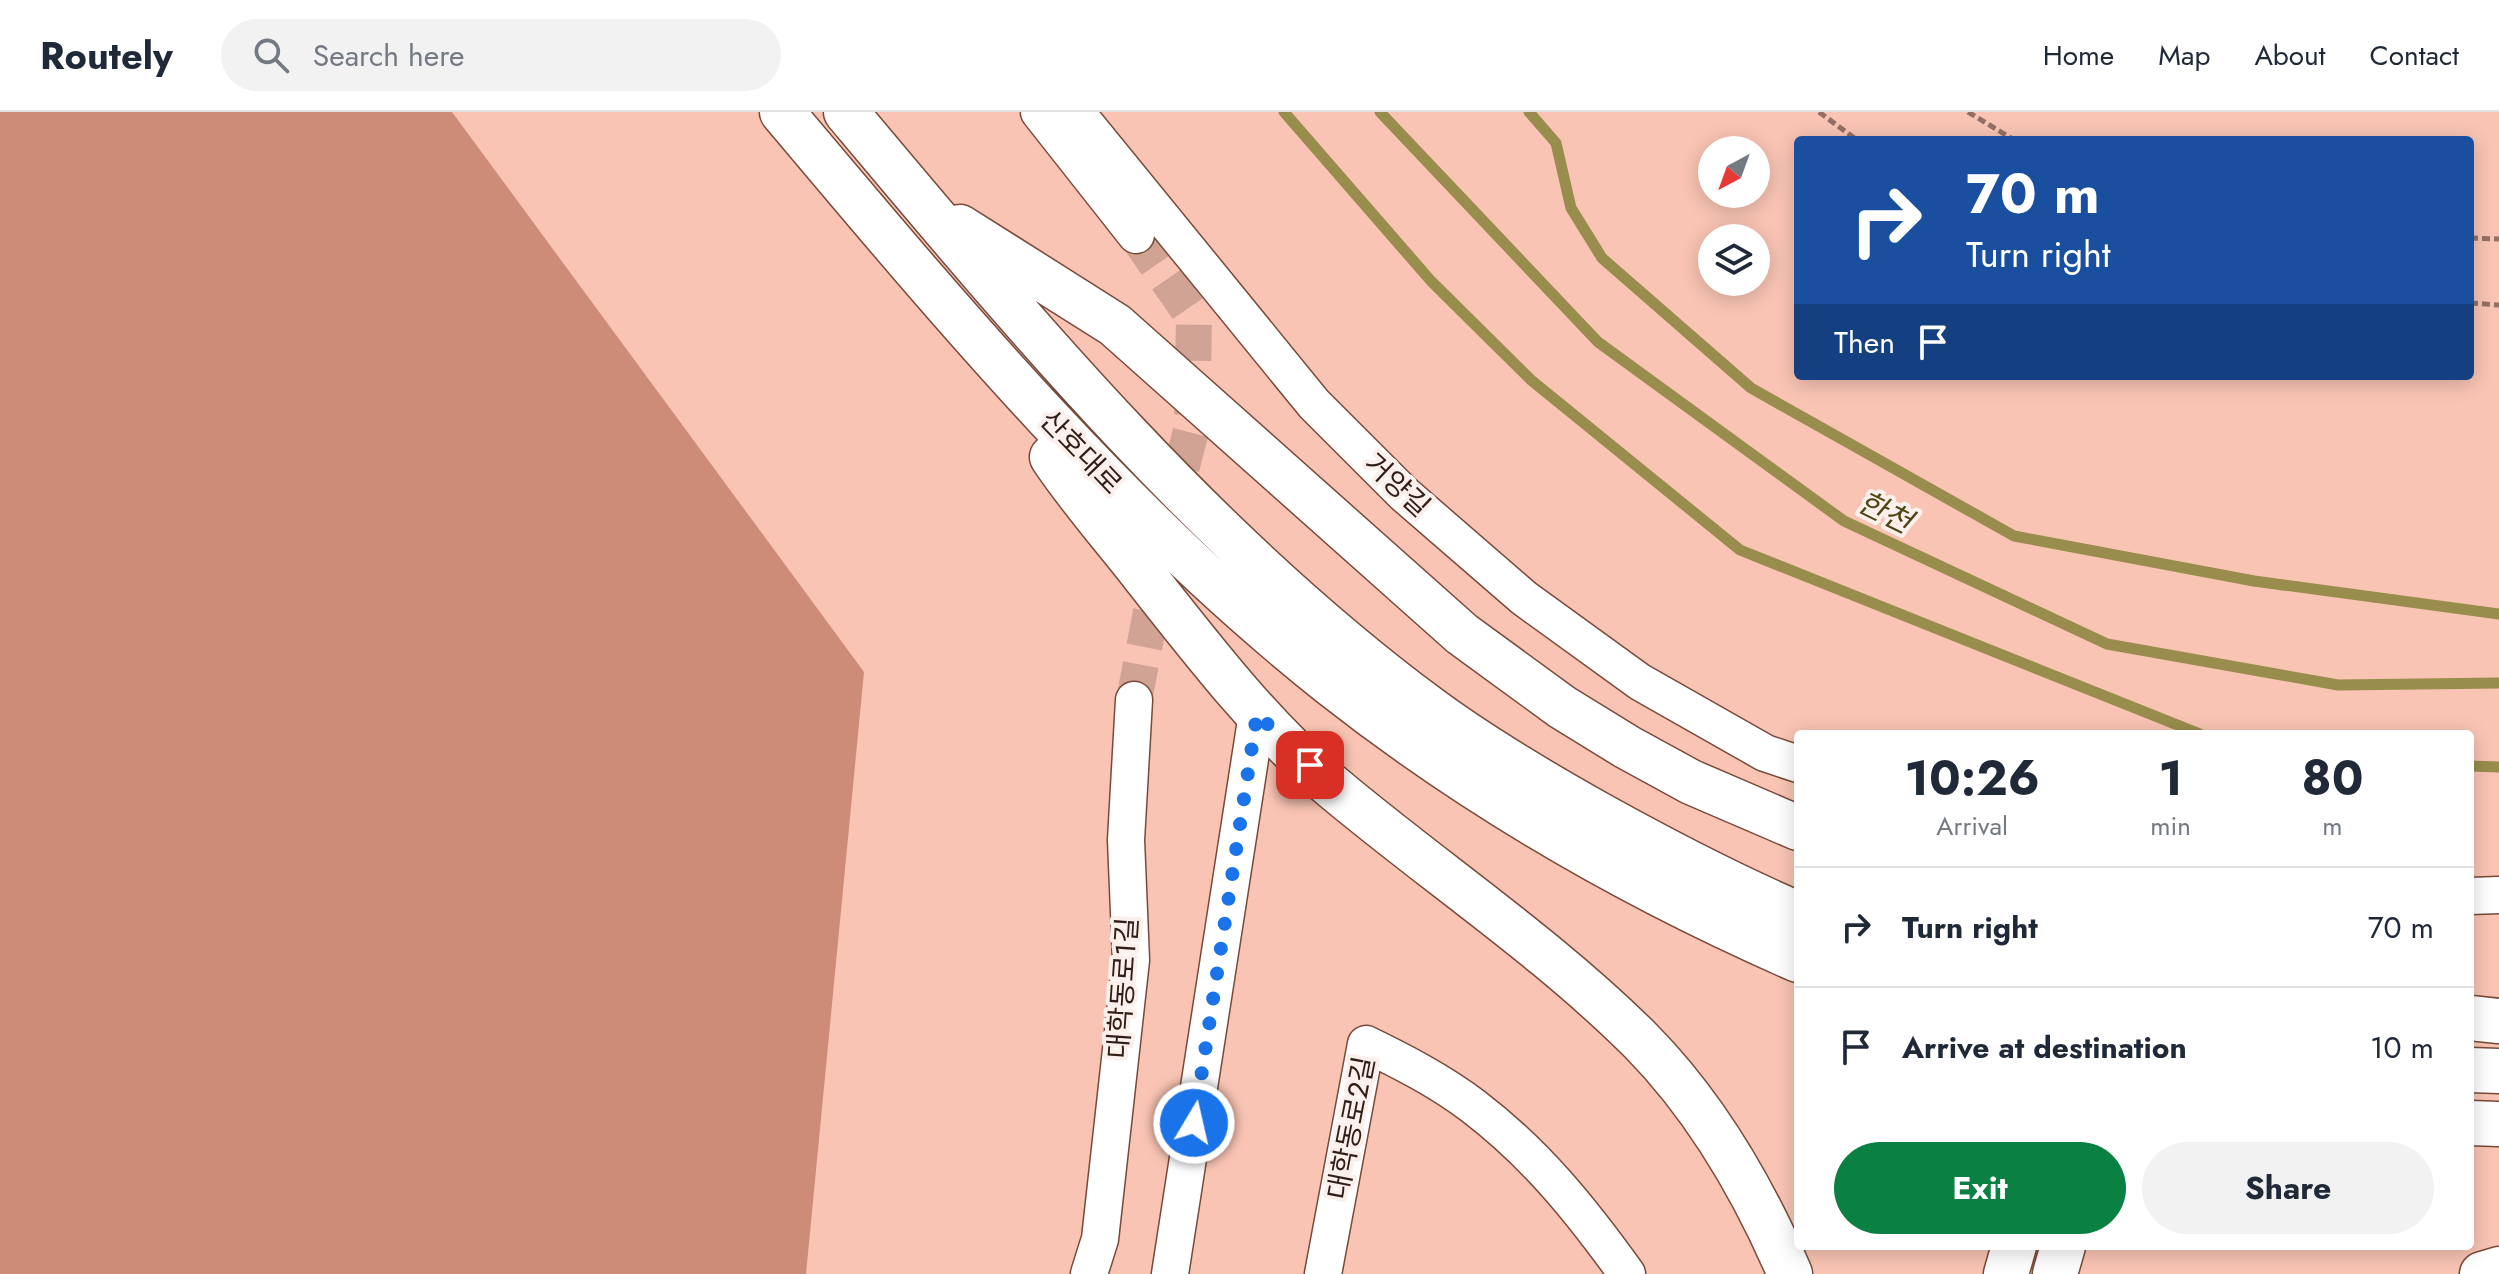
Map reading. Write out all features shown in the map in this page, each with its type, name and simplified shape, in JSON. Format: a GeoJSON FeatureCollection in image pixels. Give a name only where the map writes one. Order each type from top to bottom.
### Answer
{"type":"FeatureCollection","features":[{"type":"Feature","properties":{"kind":"street","name":"산호대로"},"geometry":{"type":"LineString","coordinates":[[782,112],[962,322],[1074,446],[1148,520],[1306,663],[1421,751],[1544,830],[1734,932],[1794,958]]}},
{"type":"Feature","properties":{"kind":"street","name":"산호대로"},"geometry":{"type":"LineString","coordinates":[[846,112],[1063,366],[1151,459],[1304,605],[1430,709],[1500,757],[1735,887],[1794,912]]}},
{"type":"Feature","properties":{"kind":"street"},"geometry":{"type":"LineString","coordinates":[[1039,112],[1136,235]]}},
{"type":"Feature","properties":{"kind":"street","name":"거양길"},"geometry":{"type":"LineString","coordinates":[[1076,112],[1314,404],[1404,494],[1524,598],[1640,682],[1765,753],[1794,763]]}},
{"type":"Feature","properties":{"kind":"street"},"geometry":{"type":"LineString","coordinates":[[923,203],[1115,325],[1462,634],[1562,707],[1691,782],[1794,826]]}},
{"type":"Feature","properties":{"kind":"street"},"geometry":{"type":"LineString","coordinates":[[962,322],[1060,469],[1257,714],[1328,782],[1502,919],[1642,1042],[1699,1110],[1741,1175],[1790,1274]]}},
{"type":"Feature","properties":{"kind":"street","name":"대학동로1길"},"geometry":{"type":"LineString","coordinates":[[1089,1274],[1100,1239],[1131,960],[1126,840],[1134,700]]}},
{"type":"Feature","properties":{"kind":"street"},"geometry":{"type":"LineString","coordinates":[[1170,1274],[1257,714]]}},
{"type":"Feature","properties":{"kind":"street"},"geometry":{"type":"LineString","coordinates":[[2474,896],[2499,895]]}},
{"type":"Feature","properties":{"kind":"street"},"geometry":{"type":"LineString","coordinates":[[2474,1018],[2499,1021]]}},
{"type":"Feature","properties":{"kind":"street","name":"대학동로2길"},"geometry":{"type":"LineString","coordinates":[[1323,1274],[1366,1044],[1417,1069],[1472,1105],[1529,1153],[1578,1207],[1627,1274]]}},
{"type":"Feature","properties":{"kind":"street"},"geometry":{"type":"LineString","coordinates":[[2474,1070],[2499,1071]]}},
{"type":"Feature","properties":{"kind":"street"},"geometry":{"type":"LineString","coordinates":[[2474,1123],[2499,1124]]}},
{"type":"Feature","properties":{"kind":"street"},"geometry":{"type":"LineString","coordinates":[[2006,1274],[2013,1250]]}},
{"type":"Feature","properties":{"kind":"street"},"geometry":{"type":"LineString","coordinates":[[2055,1274],[2062,1250]]}},
{"type":"Feature","properties":{"kind":"street"},"geometry":{"type":"LineString","coordinates":[[2482,1274],[2499,1269]]}},
{"type":"Feature","properties":{"kind":"path"},"geometry":{"type":"LineString","coordinates":[[1819,112],[1852,136]]}},
{"type":"Feature","properties":{"kind":"path"},"geometry":{"type":"LineString","coordinates":[[1968,112],[2007,136]]}},
{"type":"Feature","properties":{"kind":"path"},"geometry":{"type":"LineString","coordinates":[[2474,238],[2499,239]]}},
{"type":"Feature","properties":{"kind":"path"},"geometry":{"type":"LineString","coordinates":[[2474,303],[2499,305]]}},
{"type":"Feature","properties":{"kind":"shaded area"},"geometry":{"type":"Polygon","coordinates":[[[0,112],[452,112],[864,672],[806,1274],[0,1274],[0,112]]]}},
{"type":"Feature","properties":{"kind":"waterway"},"geometry":{"type":"LineString","coordinates":[[1284,112],[1431,281],[1531,380],[1740,550],[2190,730]]}},
{"type":"Feature","properties":{"kind":"waterway","name":"한천"},"geometry":{"type":"LineString","coordinates":[[1380,112],[1598,342],[1844,521],[2107,644],[2338,685],[2499,683]]}},
{"type":"Feature","properties":{"kind":"waterway"},"geometry":{"type":"LineString","coordinates":[[1529,112],[1556,143],[1571,208],[1602,258],[1751,388],[2014,536],[2254,581],[2499,614]]}},
{"type":"Feature","properties":{"kind":"waterway"},"geometry":{"type":"LineString","coordinates":[[2474,766],[2499,767]]}},
{"type":"Feature","properties":{"kind":"tunnel"},"geometry":{"type":"LineString","coordinates":[[1136,235],[1194,318],[1192,427],[1171,509]]}},
{"type":"Feature","properties":{"kind":"tunnel"},"geometry":{"type":"LineString","coordinates":[[1134,700],[1159,571]]}},
{"type":"Feature","properties":{"kind":"route"},"geometry":{"type":"LineString","coordinates":[[1194,1123],[1257,714],[1310,765]]}}]}
